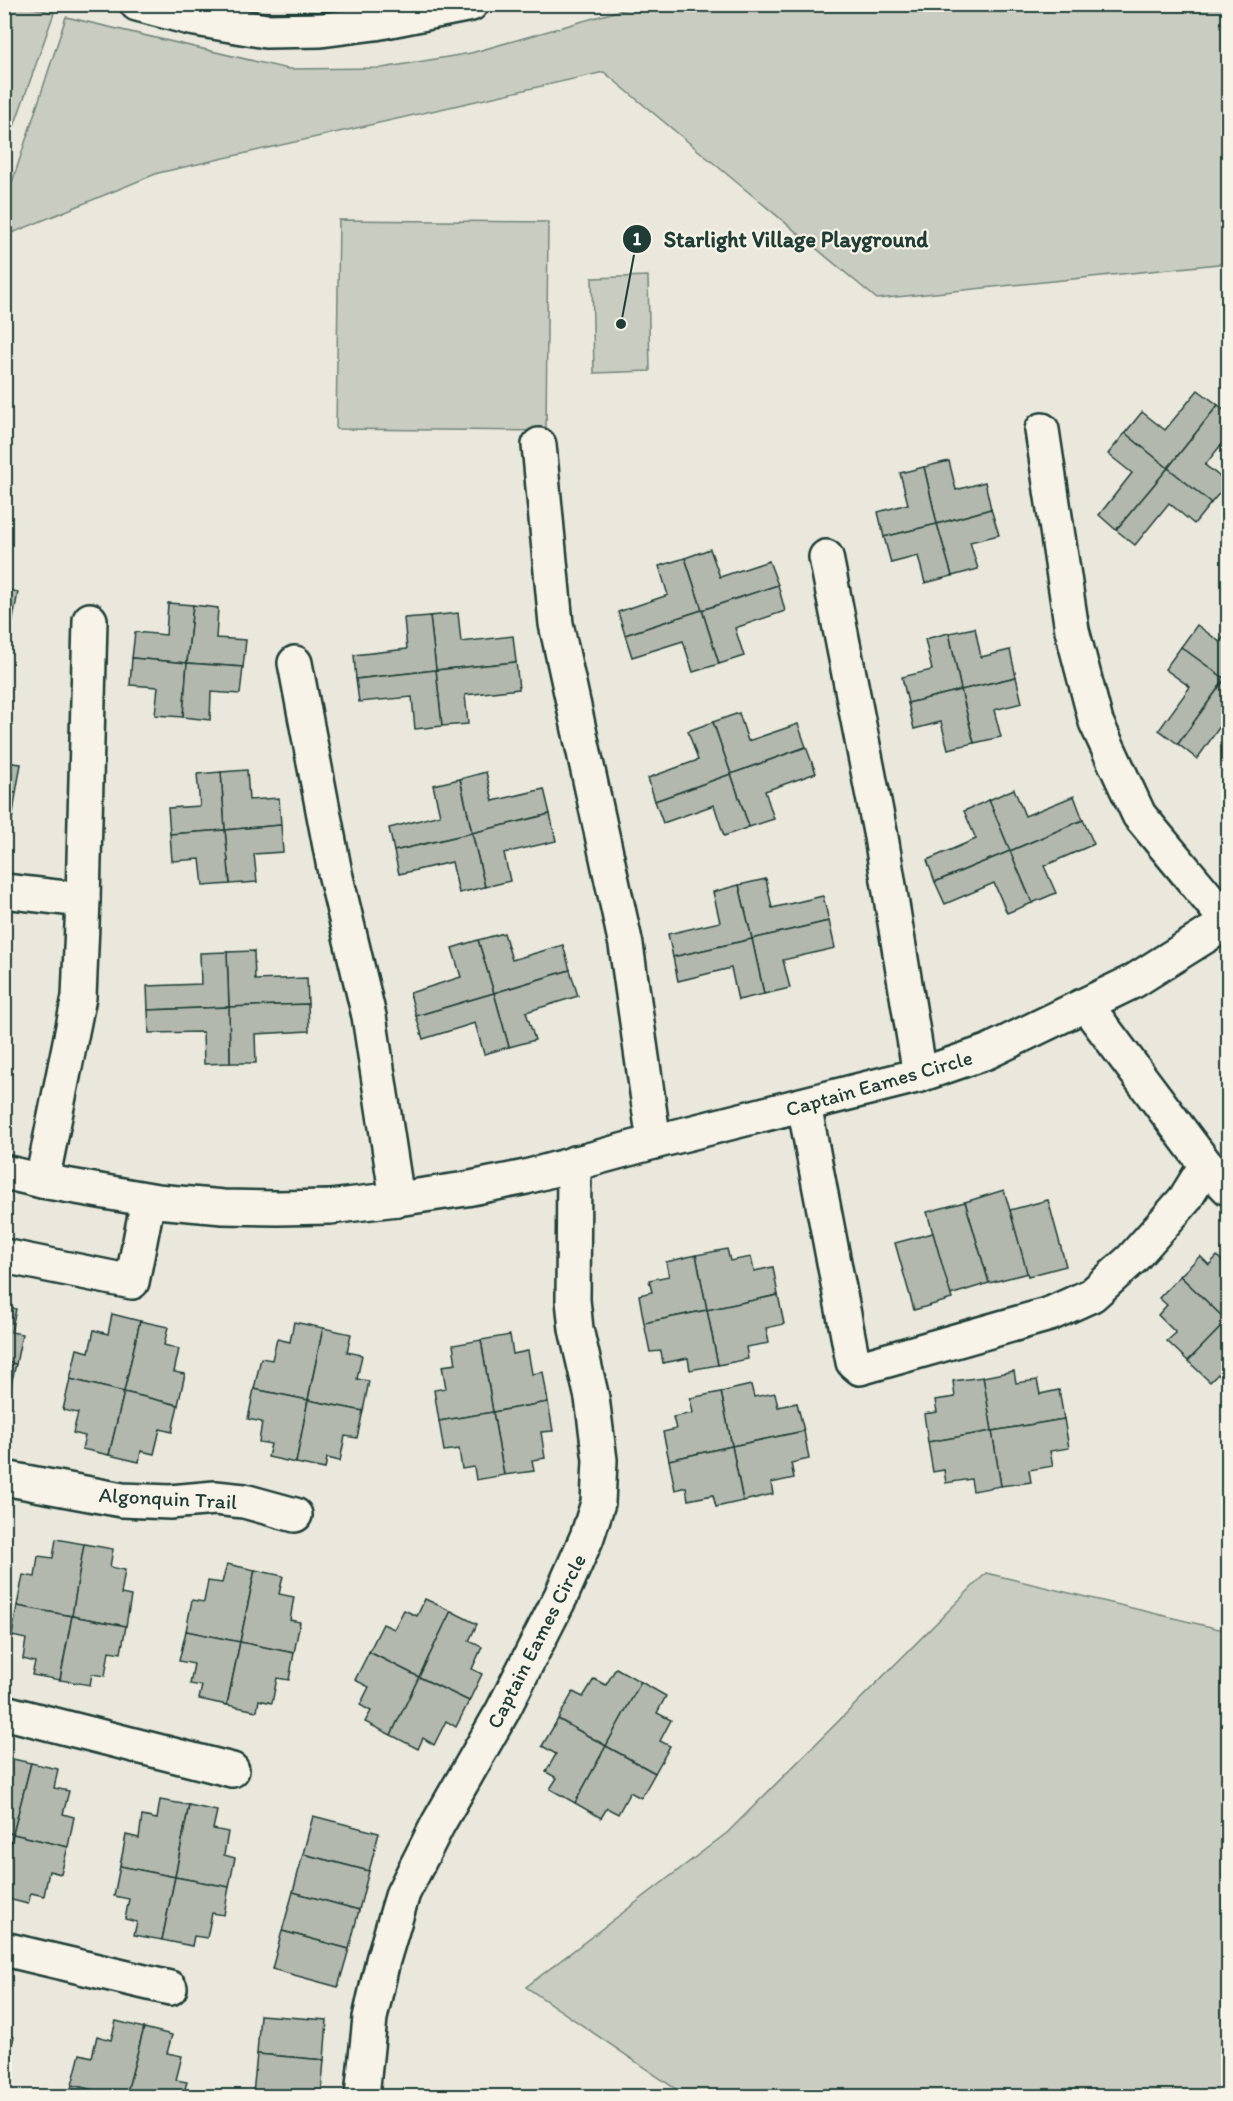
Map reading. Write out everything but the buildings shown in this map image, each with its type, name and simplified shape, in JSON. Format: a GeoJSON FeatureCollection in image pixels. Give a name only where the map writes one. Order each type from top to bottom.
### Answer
{"type":"FeatureCollection","features":[{"type":"Feature","properties":{"kind":"street"},"geometry":{"type":"LineString","coordinates":[[137,4],[190,18],[266,31],[321,30],[471,4]]}},
{"type":"Feature","properties":{"kind":"street"},"geometry":{"type":"LineString","coordinates":[[1042,430],[1072,630],[1096,722],[1139,815],[1228,922]]}},
{"type":"Feature","properties":{"kind":"street"},"geometry":{"type":"LineString","coordinates":[[539,445],[556,624],[626,945],[654,1142]]}},
{"type":"Feature","properties":{"kind":"street"},"geometry":{"type":"LineString","coordinates":[[826,557],[881,837],[920,1075]]}},
{"type":"Feature","properties":{"kind":"street"},"geometry":{"type":"LineString","coordinates":[[42,1181],[79,997],[90,620]]}},
{"type":"Feature","properties":{"kind":"street"},"geometry":{"type":"LineString","coordinates":[[295,663],[335,873],[369,1016],[397,1199]]}},
{"type":"Feature","properties":{"kind":"street"},"geometry":{"type":"LineString","coordinates":[[4,891],[83,900]]}},
{"type":"Feature","properties":{"kind":"street","name":"Captain Eames Circle"},"geometry":{"type":"LineString","coordinates":[[4,1172],[148,1200],[223,1207],[330,1208],[465,1189],[526,1177],[654,1142],[920,1075],[987,1052],[1134,981],[1228,922]]}},
{"type":"Feature","properties":{"kind":"street"},"geometry":{"type":"LineString","coordinates":[[1086,1005],[1206,1165],[1228,1188]]}},
{"type":"Feature","properties":{"kind":"street"},"geometry":{"type":"LineString","coordinates":[[804,1105],[854,1362],[860,1368],[1050,1314],[1092,1295],[1132,1258],[1185,1199],[1206,1165]]}},
{"type":"Feature","properties":{"kind":"street","name":"Captain Eames Circle"},"geometry":{"type":"LineString","coordinates":[[362,2097],[370,2018],[383,1960],[403,1893],[438,1824],[502,1712],[561,1596],[587,1537],[598,1503],[600,1460],[592,1398],[576,1329],[573,1300],[574,1163]]}},
{"type":"Feature","properties":{"kind":"street"},"geometry":{"type":"LineString","coordinates":[[4,1256],[132,1282],[148,1200]]}},
{"type":"Feature","properties":{"kind":"street","name":"Algonquin Trail"},"geometry":{"type":"LineString","coordinates":[[4,1478],[122,1500],[170,1502],[215,1498],[244,1501],[295,1515]]}},
{"type":"Feature","properties":{"kind":"street"},"geometry":{"type":"LineString","coordinates":[[4,1712],[232,1770]]}},
{"type":"Feature","properties":{"kind":"street"},"geometry":{"type":"LineString","coordinates":[[4,1949],[170,1988]]}},
{"type":"Feature","properties":{"kind":"shaded area"},"geometry":{"type":"Polygon","coordinates":[[[5,4],[21,5],[54,13],[5,152],[5,4]]]}},
{"type":"Feature","properties":{"kind":"shaded area"},"geometry":{"type":"Polygon","coordinates":[[[639,5],[1228,5],[1228,263],[877,299],[604,72],[158,173],[5,236],[5,204],[66,17],[288,69],[382,68],[471,53],[639,5]]]}},
{"type":"Feature","properties":{"kind":"shaded area"},"geometry":{"type":"Polygon","coordinates":[[[339,220],[548,222],[546,431],[336,429],[339,220]]]}},
{"type":"Feature","properties":{"kind":"shaded area"},"geometry":{"type":"Polygon","coordinates":[[[648,276],[650,371],[594,373],[592,278],[648,276]]]}},
{"type":"Feature","properties":{"kind":"shaded area"},"geometry":{"type":"Polygon","coordinates":[[[986,1573],[1228,1631],[1228,2096],[686,2096],[526,1987],[728,1832],[986,1573]]]}},
{"type":"Feature","properties":{"kind":"place","name":"Starlight Village Playground"},"geometry":{"type":"Point","coordinates":[621,324]}}]}
